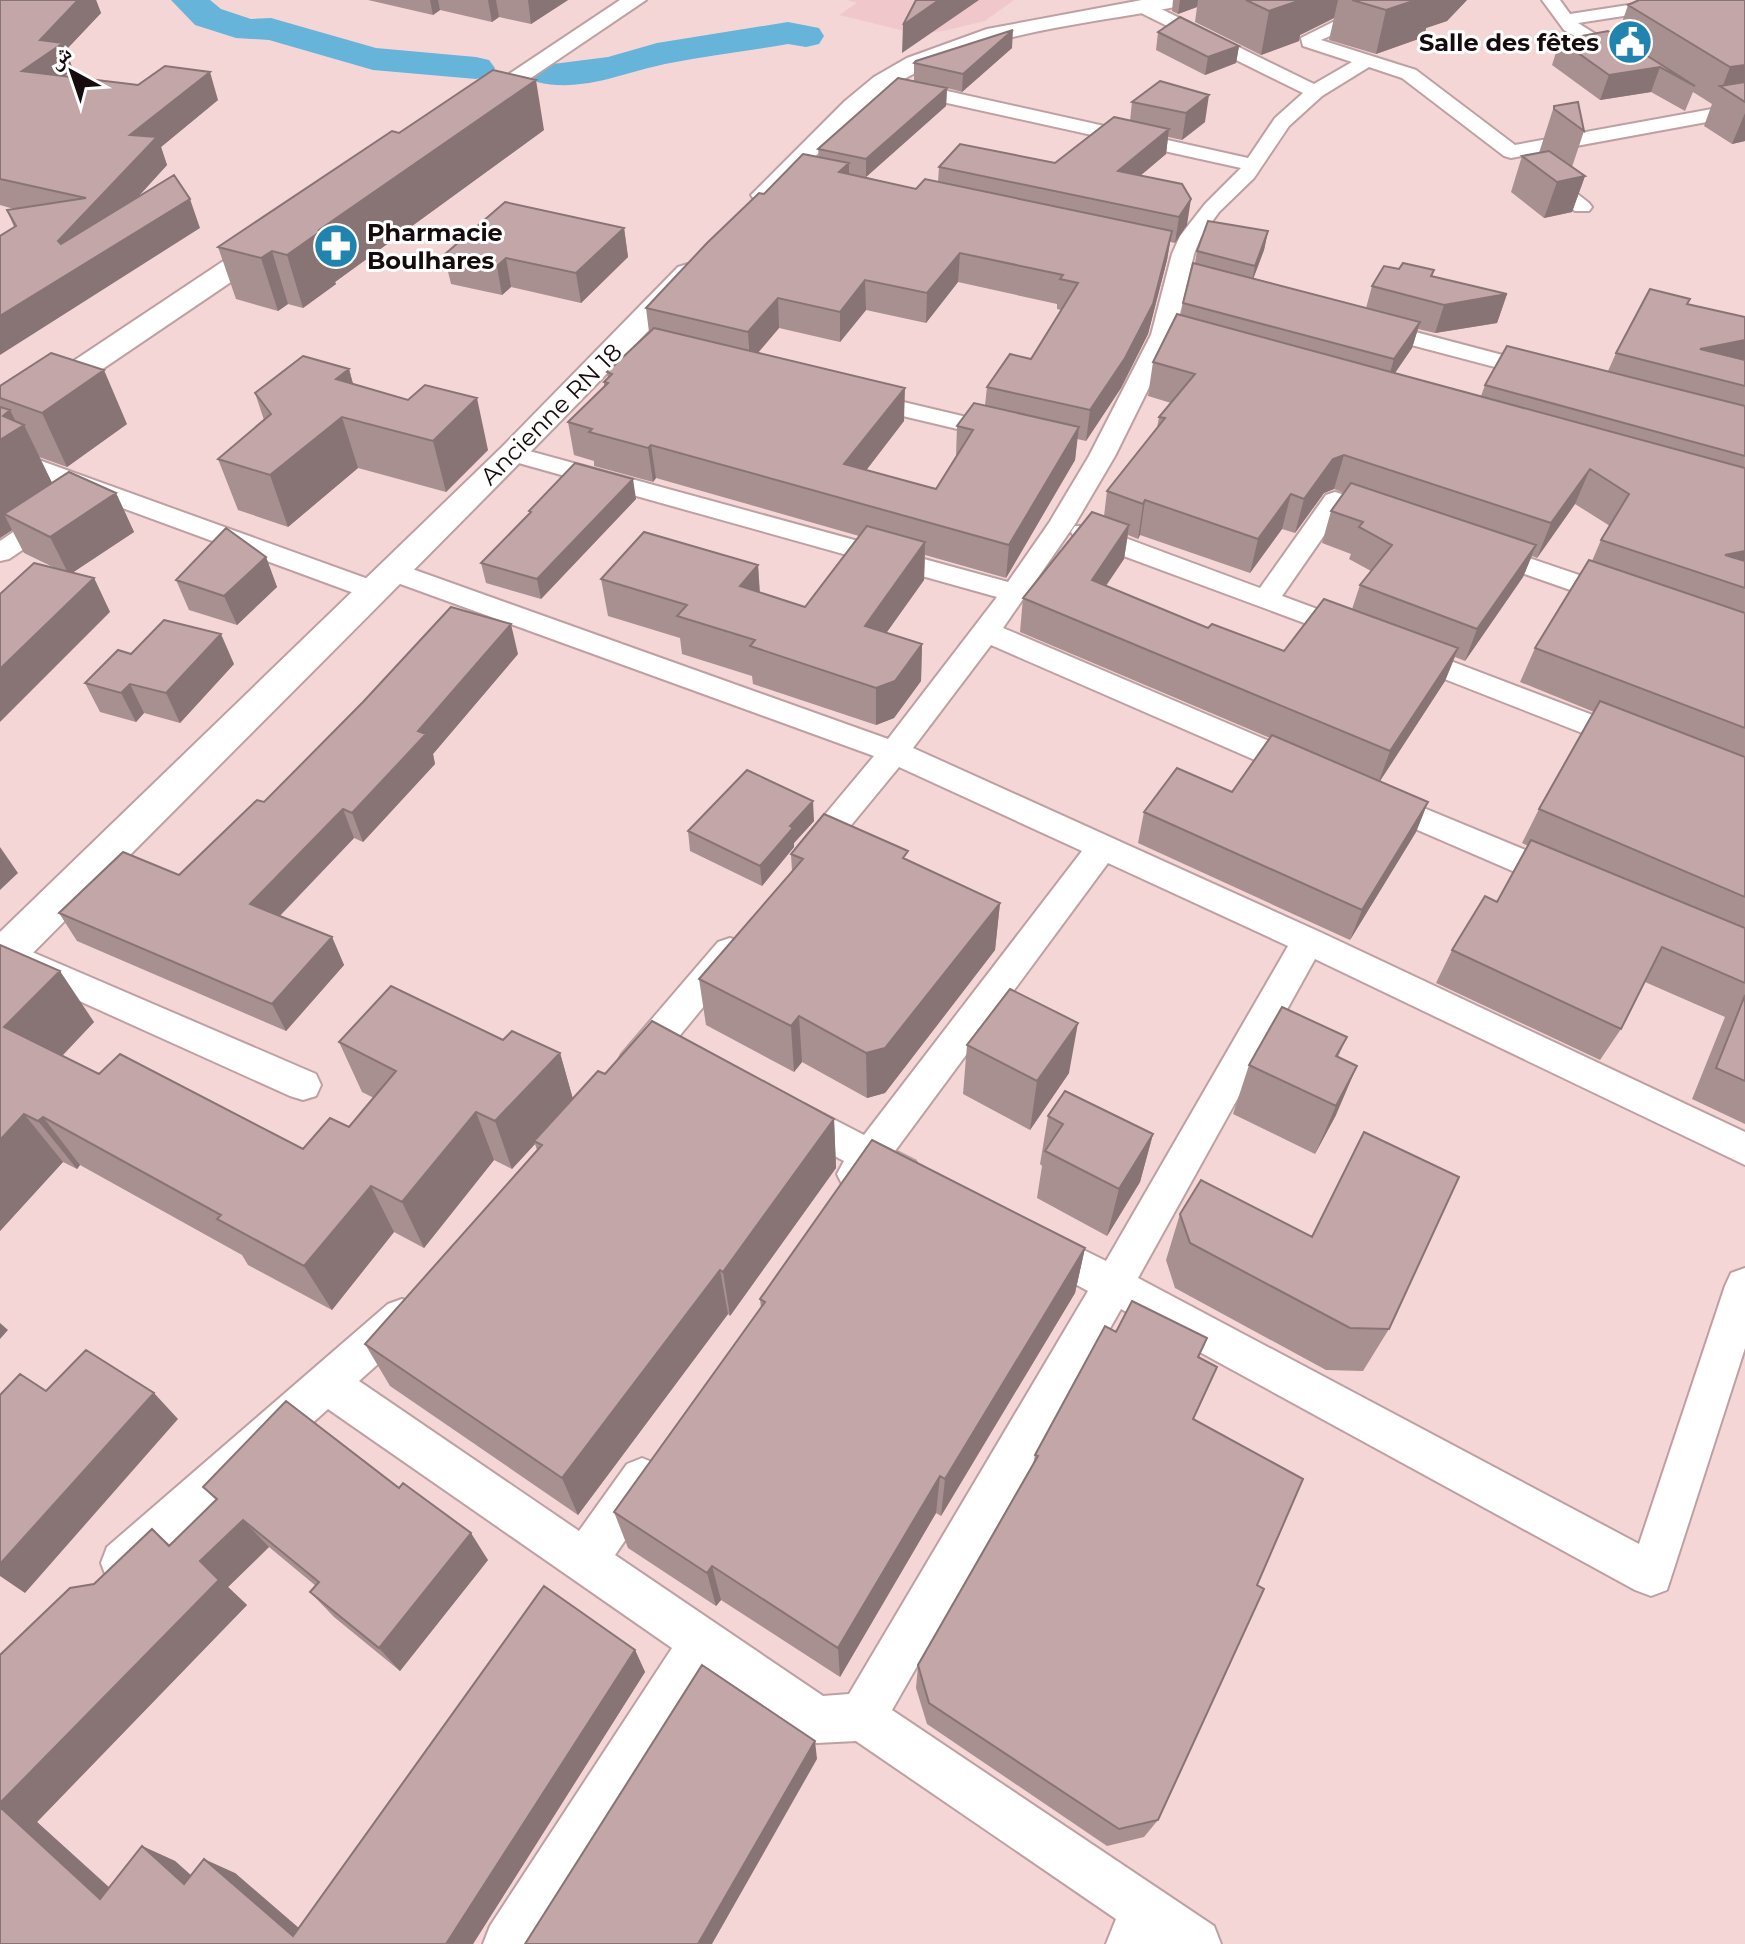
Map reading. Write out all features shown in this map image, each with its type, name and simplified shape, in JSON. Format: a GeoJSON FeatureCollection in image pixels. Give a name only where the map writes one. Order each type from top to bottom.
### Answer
{"type":"FeatureCollection","features":[{"type":"Feature","properties":{"kind":"main road"},"geometry":{"type":"LineString","coordinates":[[607,0],[442,117],[635,0]]}},
{"type":"Feature","properties":{"kind":"main road"},"geometry":{"type":"LineString","coordinates":[[746,214],[804,174],[882,83],[920,60],[1009,31],[1175,0]]}},
{"type":"Feature","properties":{"kind":"main road"},"geometry":{"type":"LineString","coordinates":[[0,399],[130,314],[292,216],[0,424]]}},
{"type":"Feature","properties":{"kind":"main road","name":"Ancienne RN 18"},"geometry":{"type":"LineString","coordinates":[[3,956],[513,454],[704,257]]}},
{"type":"Feature","properties":{"kind":"main road"},"geometry":{"type":"LineString","coordinates":[[72,342],[130,314]]}},
{"type":"Feature","properties":{"kind":"street"},"geometry":{"type":"LineString","coordinates":[[1379,0],[1355,18],[1310,38],[1309,42],[1365,62],[1391,67],[1425,82],[1582,207]]}},
{"type":"Feature","properties":{"kind":"street"},"geometry":{"type":"LineString","coordinates":[[1551,0],[1566,20],[1647,75]]}},
{"type":"Feature","properties":{"kind":"street"},"geometry":{"type":"LineString","coordinates":[[1566,20],[1662,5]]}},
{"type":"Feature","properties":{"kind":"street"},"geometry":{"type":"LineString","coordinates":[[1143,7],[1315,92]]}},
{"type":"Feature","properties":{"kind":"street"},"geometry":{"type":"LineString","coordinates":[[794,873],[894,752],[1015,593],[1062,524],[1086,453],[1178,339],[1181,265],[1191,236],[1212,208],[1253,165],[1282,122],[1315,92],[1365,62]]}},
{"type":"Feature","properties":{"kind":"street"},"geometry":{"type":"LineString","coordinates":[[882,83],[1253,165]]}},
{"type":"Feature","properties":{"kind":"street"},"geometry":{"type":"LineString","coordinates":[[1685,99],[1710,115]]}},
{"type":"Feature","properties":{"kind":"street"},"geometry":{"type":"LineString","coordinates":[[1511,152],[1745,109]]}},
{"type":"Feature","properties":{"kind":"street"},"geometry":{"type":"LineString","coordinates":[[1346,321],[1559,377]]}},
{"type":"Feature","properties":{"kind":"street"},"geometry":{"type":"LineString","coordinates":[[624,342],[655,349]]}},
{"type":"Feature","properties":{"kind":"street"},"geometry":{"type":"LineString","coordinates":[[840,394],[1024,438]]}},
{"type":"Feature","properties":{"kind":"street"},"geometry":{"type":"LineString","coordinates":[[0,454],[894,752],[1308,941],[1745,1149]]}},
{"type":"Feature","properties":{"kind":"street"},"geometry":{"type":"LineString","coordinates":[[513,454],[1015,593]]}},
{"type":"Feature","properties":{"kind":"street"},"geometry":{"type":"LineString","coordinates":[[0,553],[96,488]]}},
{"type":"Feature","properties":{"kind":"street"},"geometry":{"type":"LineString","coordinates":[[1267,598],[1335,500],[1408,525]]}},
{"type":"Feature","properties":{"kind":"street"},"geometry":{"type":"LineString","coordinates":[[1062,524],[1267,598],[1658,751]]}},
{"type":"Feature","properties":{"kind":"street"},"geometry":{"type":"LineString","coordinates":[[1467,545],[1643,606]]}},
{"type":"Feature","properties":{"kind":"street"},"geometry":{"type":"LineString","coordinates":[[986,632],[1584,888]]}},
{"type":"Feature","properties":{"kind":"street"},"geometry":{"type":"LineString","coordinates":[[832,1208],[1103,847]]}},
{"type":"Feature","properties":{"kind":"street"},"geometry":{"type":"LineString","coordinates":[[614,1088],[668,1050],[745,934]]}},
{"type":"Feature","properties":{"kind":"street"},"geometry":{"type":"LineString","coordinates":[[862,1717],[1114,1284],[1308,941]]}},
{"type":"Feature","properties":{"kind":"street"},"geometry":{"type":"LineString","coordinates":[[3,956],[303,1085]]}},
{"type":"Feature","properties":{"kind":"street"},"geometry":{"type":"LineString","coordinates":[[762,1099],[937,1192]]}},
{"type":"Feature","properties":{"kind":"street"},"geometry":{"type":"LineString","coordinates":[[1005,1227],[1651,1574],[1745,1286]]}},
{"type":"Feature","properties":{"kind":"street"},"geometry":{"type":"LineString","coordinates":[[105,1578],[423,1299]]}},
{"type":"Feature","properties":{"kind":"street"},"geometry":{"type":"LineString","coordinates":[[326,1383],[817,1720],[862,1717],[1139,1926],[1196,1944]]}},
{"type":"Feature","properties":{"kind":"street"},"geometry":{"type":"LineString","coordinates":[[585,1561],[667,1443]]}},
{"type":"Feature","properties":{"kind":"street"},"geometry":{"type":"LineString","coordinates":[[508,1944],[704,1640]]}},
{"type":"Feature","properties":{"kind":"shaded area"},"geometry":{"type":"Polygon","coordinates":[[[847,0],[1014,0],[985,21],[917,34],[839,15],[857,3],[847,0]]]}},
{"type":"Feature","properties":{"kind":"building"},"geometry":{"type":"Polygon","coordinates":[[[0,0],[78,0],[40,40],[63,43],[22,71],[138,85],[165,66],[210,72],[130,135],[157,137],[58,241],[61,244],[174,175],[190,199],[0,316],[0,236],[16,226],[7,210],[86,198],[0,179],[0,0]]]}},
{"type":"Feature","properties":{"kind":"building"},"geometry":{"type":"Polygon","coordinates":[[[916,0],[939,0],[903,25],[916,0]]]}},
{"type":"Feature","properties":{"kind":"building"},"geometry":{"type":"Polygon","coordinates":[[[1246,0],[1301,0],[1269,11],[1246,0]]]}},
{"type":"Feature","properties":{"kind":"building"},"geometry":{"type":"Polygon","coordinates":[[[1352,0],[1416,0],[1386,10],[1352,0]]]}},
{"type":"Feature","properties":{"kind":"building"},"geometry":{"type":"Polygon","coordinates":[[[1639,0],[1745,0],[1745,65],[1730,67],[1628,5],[1639,0]]]}},
{"type":"Feature","properties":{"kind":"building"},"geometry":{"type":"Polygon","coordinates":[[[1180,17],[1239,46],[1208,57],[1158,32],[1180,17]]]}},
{"type":"Feature","properties":{"kind":"building"},"geometry":{"type":"Polygon","coordinates":[[[1013,30],[963,74],[914,63],[916,61],[1013,30]]]}},
{"type":"Feature","properties":{"kind":"building"},"geometry":{"type":"Polygon","coordinates":[[[1608,31],[1695,86],[1660,67],[1609,75],[1560,40],[1608,31]]]}},
{"type":"Feature","properties":{"kind":"building"},"geometry":{"type":"Polygon","coordinates":[[[493,70],[536,80],[287,255],[272,251],[261,258],[218,247],[392,131],[399,133],[493,70]]]}},
{"type":"Feature","properties":{"kind":"building"},"geometry":{"type":"Polygon","coordinates":[[[898,78],[947,88],[866,159],[818,149],[898,78]]]}},
{"type":"Feature","properties":{"kind":"building"},"geometry":{"type":"Polygon","coordinates":[[[1160,81],[1209,95],[1186,113],[1132,102],[1160,81]]]}},
{"type":"Feature","properties":{"kind":"building"},"geometry":{"type":"Polygon","coordinates":[[[1745,82],[1745,102],[1720,86],[1745,82]]]}},
{"type":"Feature","properties":{"kind":"building"},"geometry":{"type":"Polygon","coordinates":[[[1578,102],[1584,131],[1554,109],[1554,106],[1578,102]]]}},
{"type":"Feature","properties":{"kind":"building"},"geometry":{"type":"Polygon","coordinates":[[[1114,117],[1169,129],[1118,171],[1182,184],[1191,199],[1179,217],[939,167],[960,144],[1055,163],[1114,117]]]}},
{"type":"Feature","properties":{"kind":"building"},"geometry":{"type":"Polygon","coordinates":[[[1549,151],[1585,176],[1557,182],[1522,156],[1549,151]]]}},
{"type":"Feature","properties":{"kind":"building"},"geometry":{"type":"Polygon","coordinates":[[[803,154],[849,163],[839,172],[916,189],[925,179],[1172,231],[1153,304],[1125,358],[1090,410],[987,387],[1010,354],[1031,359],[1078,283],[1060,279],[1063,275],[960,253],[927,293],[865,280],[840,312],[778,298],[748,332],[646,308],[707,243],[759,193],[764,194],[803,154]]]}},
{"type":"Feature","properties":{"kind":"building"},"geometry":{"type":"Polygon","coordinates":[[[505,202],[624,228],[576,273],[506,258],[497,266],[444,255],[505,202]]]}},
{"type":"Feature","properties":{"kind":"building"},"geometry":{"type":"Polygon","coordinates":[[[1208,221],[1268,231],[1255,266],[1197,251],[1208,221]]]}},
{"type":"Feature","properties":{"kind":"building"},"geometry":{"type":"Polygon","coordinates":[[[1193,263],[1420,322],[1394,359],[1183,303],[1193,263]]]}},
{"type":"Feature","properties":{"kind":"building"},"geometry":{"type":"Polygon","coordinates":[[[1403,263],[1434,270],[1431,276],[1507,294],[1444,305],[1372,286],[1384,266],[1399,269],[1403,263]]]}},
{"type":"Feature","properties":{"kind":"building"},"geometry":{"type":"Polygon","coordinates":[[[1650,289],[1690,299],[1687,304],[1745,317],[1745,340],[1700,349],[1745,360],[1745,386],[1616,353],[1650,289]]]}},
{"type":"Feature","properties":{"kind":"building"},"geometry":{"type":"Polygon","coordinates":[[[1177,314],[1745,468],[1745,551],[1725,555],[1745,561],[1745,588],[1601,540],[1629,494],[1590,469],[1551,523],[1344,455],[1333,459],[1304,499],[1291,494],[1258,539],[1145,500],[1143,504],[1107,491],[1165,418],[1159,417],[1195,374],[1153,362],[1177,314]]]}},
{"type":"Feature","properties":{"kind":"building"},"geometry":{"type":"Polygon","coordinates":[[[654,328],[905,388],[844,464],[936,489],[973,430],[957,426],[974,403],[1079,427],[1009,545],[651,445],[648,448],[589,432],[592,429],[568,422],[608,383],[604,382],[612,374],[607,372],[654,328]]]}},
{"type":"Feature","properties":{"kind":"building"},"geometry":{"type":"Polygon","coordinates":[[[1507,346],[1745,406],[1745,456],[1485,385],[1507,346]]]}},
{"type":"Feature","properties":{"kind":"building"},"geometry":{"type":"Polygon","coordinates":[[[51,353],[104,370],[42,413],[0,398],[0,386],[51,353]]]}},
{"type":"Feature","properties":{"kind":"building"},"geometry":{"type":"Polygon","coordinates":[[[303,356],[349,369],[336,379],[408,400],[425,385],[477,398],[433,441],[342,417],[270,475],[218,459],[271,414],[255,393],[303,356]]]}},
{"type":"Feature","properties":{"kind":"building"},"geometry":{"type":"Polygon","coordinates":[[[0,407],[10,410],[3,416],[24,425],[0,440],[0,407]]]}},
{"type":"Feature","properties":{"kind":"building"},"geometry":{"type":"Polygon","coordinates":[[[575,463],[633,479],[537,579],[481,563],[531,512],[575,463]]]}},
{"type":"Feature","properties":{"kind":"building"},"geometry":{"type":"Polygon","coordinates":[[[69,472],[116,493],[50,537],[4,514],[69,472]]]}},
{"type":"Feature","properties":{"kind":"building"},"geometry":{"type":"Polygon","coordinates":[[[1351,483],[1536,545],[1477,629],[1360,585],[1392,545],[1359,527],[1363,522],[1331,511],[1351,483]]]}},
{"type":"Feature","properties":{"kind":"building"},"geometry":{"type":"Polygon","coordinates":[[[1092,512],[1129,525],[1092,580],[1208,628],[1212,624],[1284,651],[1324,599],[1458,648],[1390,751],[1023,598],[1092,512]]]}},
{"type":"Feature","properties":{"kind":"building"},"geometry":{"type":"Polygon","coordinates":[[[867,526],[925,542],[865,626],[922,644],[895,681],[876,688],[750,646],[755,640],[677,616],[687,605],[601,579],[644,532],[758,565],[740,586],[805,607],[867,526]]]}},
{"type":"Feature","properties":{"kind":"building"},"geometry":{"type":"Polygon","coordinates":[[[226,528],[266,557],[224,596],[176,580],[226,528]]]}},
{"type":"Feature","properties":{"kind":"building"},"geometry":{"type":"Polygon","coordinates":[[[1589,560],[1745,613],[1745,728],[1535,648],[1589,560]]]}},
{"type":"Feature","properties":{"kind":"building"},"geometry":{"type":"Polygon","coordinates":[[[34,563],[94,578],[0,669],[0,594],[34,563]]]}},
{"type":"Feature","properties":{"kind":"building"},"geometry":{"type":"Polygon","coordinates":[[[451,607],[511,624],[418,731],[426,734],[352,813],[343,809],[250,904],[332,937],[272,1004],[59,913],[123,852],[179,875],[257,800],[264,802],[451,607]]]}},
{"type":"Feature","properties":{"kind":"building"},"geometry":{"type":"Polygon","coordinates":[[[164,620],[221,634],[166,693],[130,684],[121,693],[85,683],[118,650],[131,654],[164,620]]]}},
{"type":"Feature","properties":{"kind":"building"},"geometry":{"type":"Polygon","coordinates":[[[1600,701],[1745,757],[1745,897],[1539,809],[1600,701]]]}},
{"type":"Feature","properties":{"kind":"building"},"geometry":{"type":"Polygon","coordinates":[[[1272,735],[1428,802],[1362,910],[1144,812],[1177,768],[1232,792],[1272,735]]]}},
{"type":"Feature","properties":{"kind":"building"},"geometry":{"type":"Polygon","coordinates":[[[747,770],[813,801],[760,866],[688,831],[747,770]]]}},
{"type":"Feature","properties":{"kind":"building"},"geometry":{"type":"Polygon","coordinates":[[[824,814],[908,851],[903,858],[1000,903],[885,1048],[866,1053],[799,1016],[791,1026],[699,979],[803,859],[791,854],[824,814]]]}},
{"type":"Feature","properties":{"kind":"building"},"geometry":{"type":"Polygon","coordinates":[[[1531,840],[1745,928],[1745,983],[1662,947],[1621,1029],[1452,950],[1485,896],[1497,902],[1531,840]]]}},
{"type":"Feature","properties":{"kind":"building"},"geometry":{"type":"Polygon","coordinates":[[[0,945],[60,971],[4,1027],[99,1074],[120,1054],[303,1149],[330,1118],[349,1127],[396,1071],[339,1042],[391,986],[503,1040],[512,1031],[560,1053],[495,1121],[476,1112],[402,1202],[371,1186],[304,1266],[217,1219],[221,1215],[43,1117],[38,1121],[24,1114],[0,1140],[0,945]]]}},
{"type":"Feature","properties":{"kind":"building"},"geometry":{"type":"Polygon","coordinates":[[[1010,989],[1078,1023],[1037,1081],[967,1045],[1010,989]]]}},
{"type":"Feature","properties":{"kind":"building"},"geometry":{"type":"Polygon","coordinates":[[[1745,995],[1745,1081],[1716,1068],[1745,995]]]}},
{"type":"Feature","properties":{"kind":"building"},"geometry":{"type":"Polygon","coordinates":[[[1282,1007],[1347,1037],[1336,1056],[1357,1066],[1336,1106],[1249,1065],[1282,1007]]]}},
{"type":"Feature","properties":{"kind":"building"},"geometry":{"type":"Polygon","coordinates":[[[652,1021],[834,1119],[723,1272],[720,1270],[562,1478],[365,1344],[542,1145],[534,1141],[598,1071],[605,1074],[652,1021]]]}},
{"type":"Feature","properties":{"kind":"building"},"geometry":{"type":"Polygon","coordinates":[[[1065,1091],[1153,1134],[1119,1189],[1045,1151],[1063,1124],[1048,1116],[1065,1091]]]}},
{"type":"Feature","properties":{"kind":"building"},"geometry":{"type":"Polygon","coordinates":[[[1364,1132],[1459,1177],[1389,1329],[1350,1328],[1190,1243],[1180,1214],[1201,1180],[1312,1237],[1364,1132]]]}},
{"type":"Feature","properties":{"kind":"building"},"geometry":{"type":"Polygon","coordinates":[[[872,1140],[1085,1248],[945,1479],[940,1476],[838,1648],[712,1566],[707,1573],[614,1512],[765,1302],[760,1299],[872,1140]]]}},
{"type":"Feature","properties":{"kind":"building"},"geometry":{"type":"Polygon","coordinates":[[[1132,1301],[1207,1338],[1198,1357],[1217,1367],[1193,1419],[1303,1479],[1257,1585],[1264,1589],[1158,1820],[1119,1829],[929,1703],[918,1665],[1038,1456],[1035,1455],[1105,1326],[1116,1332],[1132,1301]]]}},
{"type":"Feature","properties":{"kind":"building"},"geometry":{"type":"Polygon","coordinates":[[[86,1350],[154,1393],[0,1564],[0,1395],[20,1374],[46,1391],[86,1350]]]}},
{"type":"Feature","properties":{"kind":"building"},"geometry":{"type":"Polygon","coordinates":[[[286,1401],[399,1488],[403,1483],[471,1533],[379,1648],[310,1592],[319,1582],[243,1520],[200,1561],[219,1580],[0,1803],[0,1655],[70,1588],[94,1584],[152,1529],[169,1546],[217,1499],[203,1487],[286,1401]]]}},
{"type":"Feature","properties":{"kind":"building"},"geometry":{"type":"Polygon","coordinates":[[[544,1586],[635,1650],[446,1944],[0,1944],[0,1807],[100,1899],[142,1846],[184,1884],[204,1859],[293,1936],[544,1586]]]}},
{"type":"Feature","properties":{"kind":"building"},"geometry":{"type":"Polygon","coordinates":[[[702,1665],[815,1741],[698,1944],[525,1944],[702,1665]]]}},
{"type":"Feature","properties":{"kind":"waterway"},"geometry":{"type":"LineString","coordinates":[[189,0],[208,17],[249,30],[271,29],[373,59],[476,68]]}},
{"type":"Feature","properties":{"kind":"waterway"},"geometry":{"type":"LineString","coordinates":[[550,74],[611,68],[657,54],[788,33],[806,36]]}},
{"type":"Feature","properties":{"kind":"place","name":"Salle des fêtes"},"geometry":{"type":"Point","coordinates":[1630,42]}},
{"type":"Feature","properties":{"kind":"place","name":"Pharmacie Boulhares"},"geometry":{"type":"Point","coordinates":[336,246]}}]}
